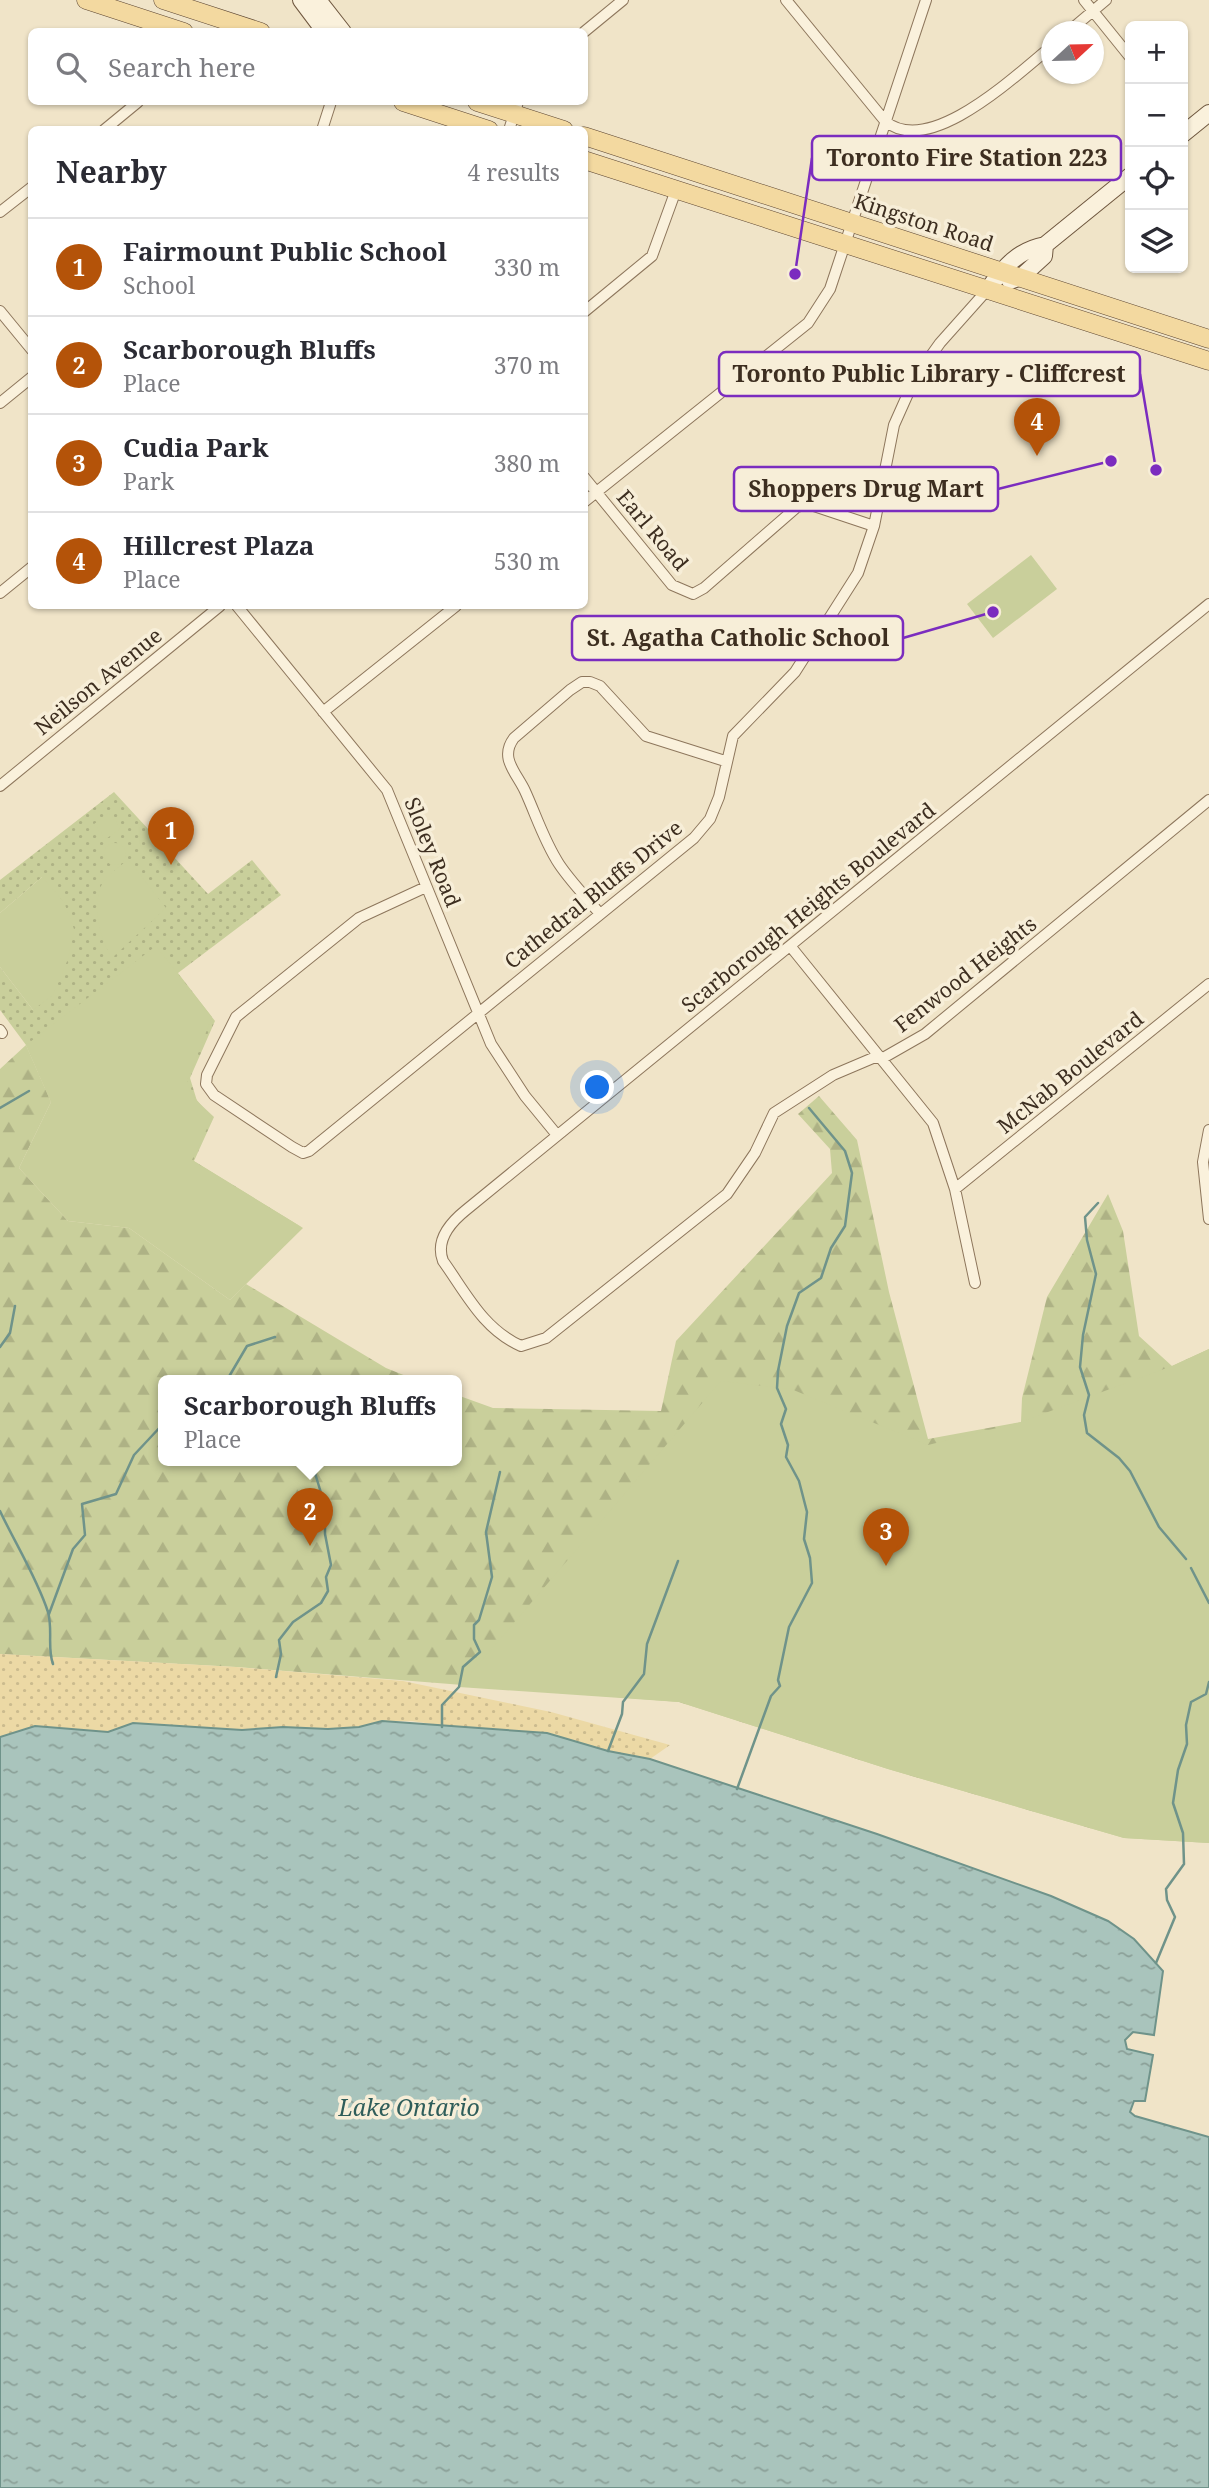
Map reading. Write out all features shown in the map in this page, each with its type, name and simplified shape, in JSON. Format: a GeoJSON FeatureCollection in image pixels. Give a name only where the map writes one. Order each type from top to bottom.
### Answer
{"type":"FeatureCollection","features":[{"type":"Feature","properties":{"kind":"main road"},"geometry":{"type":"LineString","coordinates":[[86,0],[167,28]]}},
{"type":"Feature","properties":{"kind":"main road"},"geometry":{"type":"LineString","coordinates":[[163,0],[249,28]]}},
{"type":"Feature","properties":{"kind":"main road"},"geometry":{"type":"LineString","coordinates":[[412,105],[477,126]]}},
{"type":"Feature","properties":{"kind":"main road"},"geometry":{"type":"LineString","coordinates":[[486,105],[551,126]]}},
{"type":"Feature","properties":{"kind":"main road","name":"Kingston Road"},"geometry":{"type":"LineString","coordinates":[[588,137],[1209,339]]}},
{"type":"Feature","properties":{"kind":"main road","name":"Kingston Road"},"geometry":{"type":"LineString","coordinates":[[588,161],[989,288],[1209,362]]}},
{"type":"Feature","properties":{"kind":"street"},"geometry":{"type":"LineString","coordinates":[[301,0],[322,28]]}},
{"type":"Feature","properties":{"kind":"street"},"geometry":{"type":"LineString","coordinates":[[318,0],[340,28]]}},
{"type":"Feature","properties":{"kind":"street"},"geometry":{"type":"LineString","coordinates":[[588,29],[623,0]]}},
{"type":"Feature","properties":{"kind":"street"},"geometry":{"type":"LineString","coordinates":[[786,0],[885,121],[898,129],[918,129],[967,112],[988,99],[1041,55]]}},
{"type":"Feature","properties":{"kind":"street"},"geometry":{"type":"LineString","coordinates":[[588,499],[808,323],[830,289],[850,222],[926,0]]}},
{"type":"Feature","properties":{"kind":"street"},"geometry":{"type":"LineString","coordinates":[[1084,0],[1125,51]]}},
{"type":"Feature","properties":{"kind":"street"},"geometry":{"type":"LineString","coordinates":[[1081,21],[1106,0]]}},
{"type":"Feature","properties":{"kind":"street"},"geometry":{"type":"LineString","coordinates":[[109,126],[134,105]]}},
{"type":"Feature","properties":{"kind":"street"},"geometry":{"type":"LineString","coordinates":[[323,126],[330,105]]}},
{"type":"Feature","properties":{"kind":"street"},"geometry":{"type":"LineString","coordinates":[[1188,126],[1209,113]]}},
{"type":"Feature","properties":{"kind":"street"},"geometry":{"type":"LineString","coordinates":[[989,288],[1009,262],[1031,247],[1045,245],[1125,180]]}},
{"type":"Feature","properties":{"kind":"street"},"geometry":{"type":"LineString","coordinates":[[0,212],[28,190]]}},
{"type":"Feature","properties":{"kind":"street"},"geometry":{"type":"LineString","coordinates":[[588,309],[652,256],[676,190]]}},
{"type":"Feature","properties":{"kind":"street"},"geometry":{"type":"LineString","coordinates":[[989,288],[1021,277],[1044,256],[1045,245]]}},
{"type":"Feature","properties":{"kind":"street","name":"Cathedral Bluffs Drive"},"geometry":{"type":"LineString","coordinates":[[426,887],[359,918],[236,1017],[206,1075],[206,1084],[227,1105],[303,1153],[316,1147],[694,838],[710,819],[719,797],[725,761],[733,736],[795,672],[847,593],[864,561],[874,526],[889,443],[909,390],[940,343],[989,288]]}},
{"type":"Feature","properties":{"kind":"street"},"geometry":{"type":"LineString","coordinates":[[0,311],[28,345]]}},
{"type":"Feature","properties":{"kind":"street"},"geometry":{"type":"LineString","coordinates":[[0,402],[28,380]]}},
{"type":"Feature","properties":{"kind":"street","name":"Earl Road"},"geometry":{"type":"LineString","coordinates":[[588,482],[672,585],[693,594],[797,507],[808,504],[874,526]]}},
{"type":"Feature","properties":{"kind":"street"},"geometry":{"type":"LineString","coordinates":[[0,593],[28,570]]}},
{"type":"Feature","properties":{"kind":"street","name":"Scarborough Heights Boulevard"},"geometry":{"type":"LineString","coordinates":[[441,1247],[453,1221],[1209,604]]}},
{"type":"Feature","properties":{"kind":"street","name":"Neilson Avenue"},"geometry":{"type":"LineString","coordinates":[[0,786],[216,609]]}},
{"type":"Feature","properties":{"kind":"street","name":"Sloley Road"},"geometry":{"type":"LineString","coordinates":[[239,609],[387,790],[478,1014],[505,1068],[557,1135]]}},
{"type":"Feature","properties":{"kind":"street"},"geometry":{"type":"LineString","coordinates":[[324,712],[452,609]]}},
{"type":"Feature","properties":{"kind":"street"},"geometry":{"type":"LineString","coordinates":[[600,914],[559,864],[537,824],[526,793],[507,760],[509,745],[514,738],[570,690],[582,682],[590,682],[600,686],[646,736],[725,761]]}},
{"type":"Feature","properties":{"kind":"street","name":"Fenwood Heights"},"geometry":{"type":"LineString","coordinates":[[441,1247],[443,1261],[488,1325],[521,1346],[537,1343],[561,1327],[727,1194],[755,1153],[774,1113],[833,1075],[873,1058],[883,1058],[925,1034],[1209,800]]}},
{"type":"Feature","properties":{"kind":"street"},"geometry":{"type":"LineString","coordinates":[[791,947],[933,1123],[955,1189],[975,1283]]}},
{"type":"Feature","properties":{"kind":"street","name":"McNab Boulevard"},"geometry":{"type":"LineString","coordinates":[[955,1189],[1209,984]]}},
{"type":"Feature","properties":{"kind":"street"},"geometry":{"type":"LineString","coordinates":[[1209,1130],[1203,1162],[1209,1219]]}},
{"type":"Feature","properties":{"kind":"green space"},"geometry":{"type":"Polygon","coordinates":[[[1031,555],[1057,589],[993,638],[967,604],[1031,555]]]}},
{"type":"Feature","properties":{"kind":"green space"},"geometry":{"type":"Polygon","coordinates":[[[114,792],[208,894],[252,860],[281,895],[178,973],[215,1021],[190,1078],[197,1101],[214,1117],[194,1161],[303,1228],[51,1102],[26,1045],[0,1010],[0,967],[33,1010],[42,877],[0,913],[0,880],[114,792]]]}},
{"type":"Feature","properties":{"kind":"green space"},"geometry":{"type":"Polygon","coordinates":[[[109,813],[121,828],[106,839],[94,824],[109,813]]]}},
{"type":"Feature","properties":{"kind":"green space"},"geometry":{"type":"Polygon","coordinates":[[[111,843],[119,843],[126,850],[126,858],[119,865],[111,865],[104,858],[104,850],[111,843]]]}},
{"type":"Feature","properties":{"kind":"green space"},"geometry":{"type":"Polygon","coordinates":[[[128,859],[166,908],[112,958],[98,922],[99,891],[108,876],[128,859]]]}},
{"type":"Feature","properties":{"kind":"green space"},"geometry":{"type":"Polygon","coordinates":[[[42,877],[64,902],[74,929],[68,959],[53,995],[33,1010],[0,967],[0,913],[42,877]]]}},
{"type":"Feature","properties":{"kind":"green space"},"geometry":{"type":"Polygon","coordinates":[[[156,946],[212,1017],[187,1081],[190,1092],[212,1118],[192,1160],[303,1228],[230,1300],[129,1228],[68,1221],[19,1168],[51,1102],[26,1045],[156,946]]]}},
{"type":"Feature","properties":{"kind":"green space"},"geometry":{"type":"Polygon","coordinates":[[[26,1045],[51,1102],[19,1168],[68,1221],[129,1228],[230,1300],[246,1284],[386,1368],[404,1375],[158,1375],[158,1466],[462,1466],[462,1397],[493,1408],[661,1411],[676,1341],[832,1173],[830,1149],[798,1114],[819,1096],[857,1140],[889,1292],[928,1439],[1021,1422],[1022,1398],[1047,1297],[1108,1194],[1123,1231],[1139,1336],[1172,1366],[1209,1349],[1209,1843],[1124,1838],[888,1769],[679,1702],[236,1667],[0,1654],[0,1069],[26,1045]]]}},
{"type":"Feature","properties":{"kind":"green space"},"geometry":{"type":"Polygon","coordinates":[[[1209,1349],[1209,1843],[1124,1838],[888,1769],[679,1702],[459,1687],[721,1381],[791,1389],[928,1445],[1021,1422],[1172,1366],[1209,1349]]]}},
{"type":"Feature","properties":{"kind":"sand"},"geometry":{"type":"Polygon","coordinates":[[[0,1654],[236,1667],[403,1681],[551,1712],[670,1745],[650,1759],[608,1751],[547,1733],[472,1730],[412,1721],[382,1721],[359,1727],[328,1729],[283,1727],[242,1730],[133,1723],[108,1732],[35,1726],[0,1737],[0,1654]]]}},
{"type":"Feature","properties":{"kind":"water","name":"Lake Ontario"},"geometry":{"type":"Polygon","coordinates":[[[382,1721],[547,1733],[608,1751],[650,1759],[877,1834],[1051,1896],[1108,1921],[1134,1939],[1163,1971],[1154,2035],[1133,2032],[1125,2040],[1127,2049],[1153,2055],[1145,2101],[1134,2101],[1130,2112],[1135,2116],[1209,2137],[1209,2488],[0,2488],[0,1737],[35,1726],[108,1732],[133,1723],[242,1730],[283,1727],[328,1729],[359,1727],[382,1721]]]}},
{"type":"Feature","properties":{"kind":"waterway"},"geometry":{"type":"LineString","coordinates":[[0,1108],[29,1091]]}},
{"type":"Feature","properties":{"kind":"waterway"},"geometry":{"type":"LineString","coordinates":[[737,1789],[771,1696],[780,1686],[778,1680],[789,1627],[812,1583],[810,1558],[804,1539],[807,1512],[799,1481],[786,1457],[788,1445],[781,1424],[786,1409],[777,1388],[778,1371],[787,1326],[799,1293],[821,1278],[831,1248],[845,1226],[852,1173],[845,1151],[809,1108]]}},
{"type":"Feature","properties":{"kind":"waterway"},"geometry":{"type":"LineString","coordinates":[[1098,1203],[1085,1217],[1087,1240],[1096,1274],[1083,1335],[1080,1367],[1089,1395],[1084,1415],[1087,1433],[1119,1458],[1130,1471],[1159,1527],[1186,1559]]}},
{"type":"Feature","properties":{"kind":"waterway"},"geometry":{"type":"LineString","coordinates":[[0,1347],[10,1333],[15,1306]]}},
{"type":"Feature","properties":{"kind":"waterway"},"geometry":{"type":"LineString","coordinates":[[230,1375],[247,1346],[275,1337]]}},
{"type":"Feature","properties":{"kind":"waterway"},"geometry":{"type":"LineString","coordinates":[[49,1614],[73,1549],[85,1535],[82,1504],[116,1494],[134,1455],[158,1429]]}},
{"type":"Feature","properties":{"kind":"waterway"},"geometry":{"type":"LineString","coordinates":[[276,1677],[281,1654],[279,1640],[293,1622],[321,1603],[328,1591],[326,1577],[331,1565],[325,1534],[325,1506],[313,1466]]}},
{"type":"Feature","properties":{"kind":"waterway"},"geometry":{"type":"LineString","coordinates":[[442,1727],[442,1705],[459,1687],[463,1667],[480,1652],[474,1639],[474,1625],[479,1620],[492,1577],[486,1532],[500,1472]]}},
{"type":"Feature","properties":{"kind":"waterway"},"geometry":{"type":"LineString","coordinates":[[0,1511],[48,1612],[53,1664]]}},
{"type":"Feature","properties":{"kind":"waterway"},"geometry":{"type":"LineString","coordinates":[[608,1751],[622,1714],[623,1702],[644,1674],[647,1644],[678,1561]]}},
{"type":"Feature","properties":{"kind":"waterway"},"geometry":{"type":"LineString","coordinates":[[1191,1568],[1209,1603]]}},
{"type":"Feature","properties":{"kind":"waterway"},"geometry":{"type":"LineString","coordinates":[[1156,1963],[1175,1917],[1167,1900],[1166,1889],[1184,1864],[1183,1833],[1173,1803],[1178,1770],[1187,1744],[1186,1725],[1191,1702],[1206,1694],[1209,1682]]}},
{"type":"Feature","properties":{"kind":"place","name":"Toronto Fire Station 223"},"geometry":{"type":"Point","coordinates":[795,274]}},
{"type":"Feature","properties":{"kind":"place","name":"Hillcrest Plaza"},"geometry":{"type":"Point","coordinates":[1037,456]}},
{"type":"Feature","properties":{"kind":"place","name":"Shoppers Drug Mart"},"geometry":{"type":"Point","coordinates":[1111,461]}},
{"type":"Feature","properties":{"kind":"place","name":"Toronto Public Library - Cliffcrest"},"geometry":{"type":"Point","coordinates":[1156,470]}},
{"type":"Feature","properties":{"kind":"place","name":"St. Agatha Catholic School"},"geometry":{"type":"Point","coordinates":[993,612]}},
{"type":"Feature","properties":{"kind":"place","name":"Fairmount Public School"},"geometry":{"type":"Point","coordinates":[171,865]}},
{"type":"Feature","properties":{"kind":"place","name":"Scarborough Bluffs"},"geometry":{"type":"Point","coordinates":[310,1546]}},
{"type":"Feature","properties":{"kind":"place","name":"Cudia Park"},"geometry":{"type":"Point","coordinates":[886,1566]}}]}
